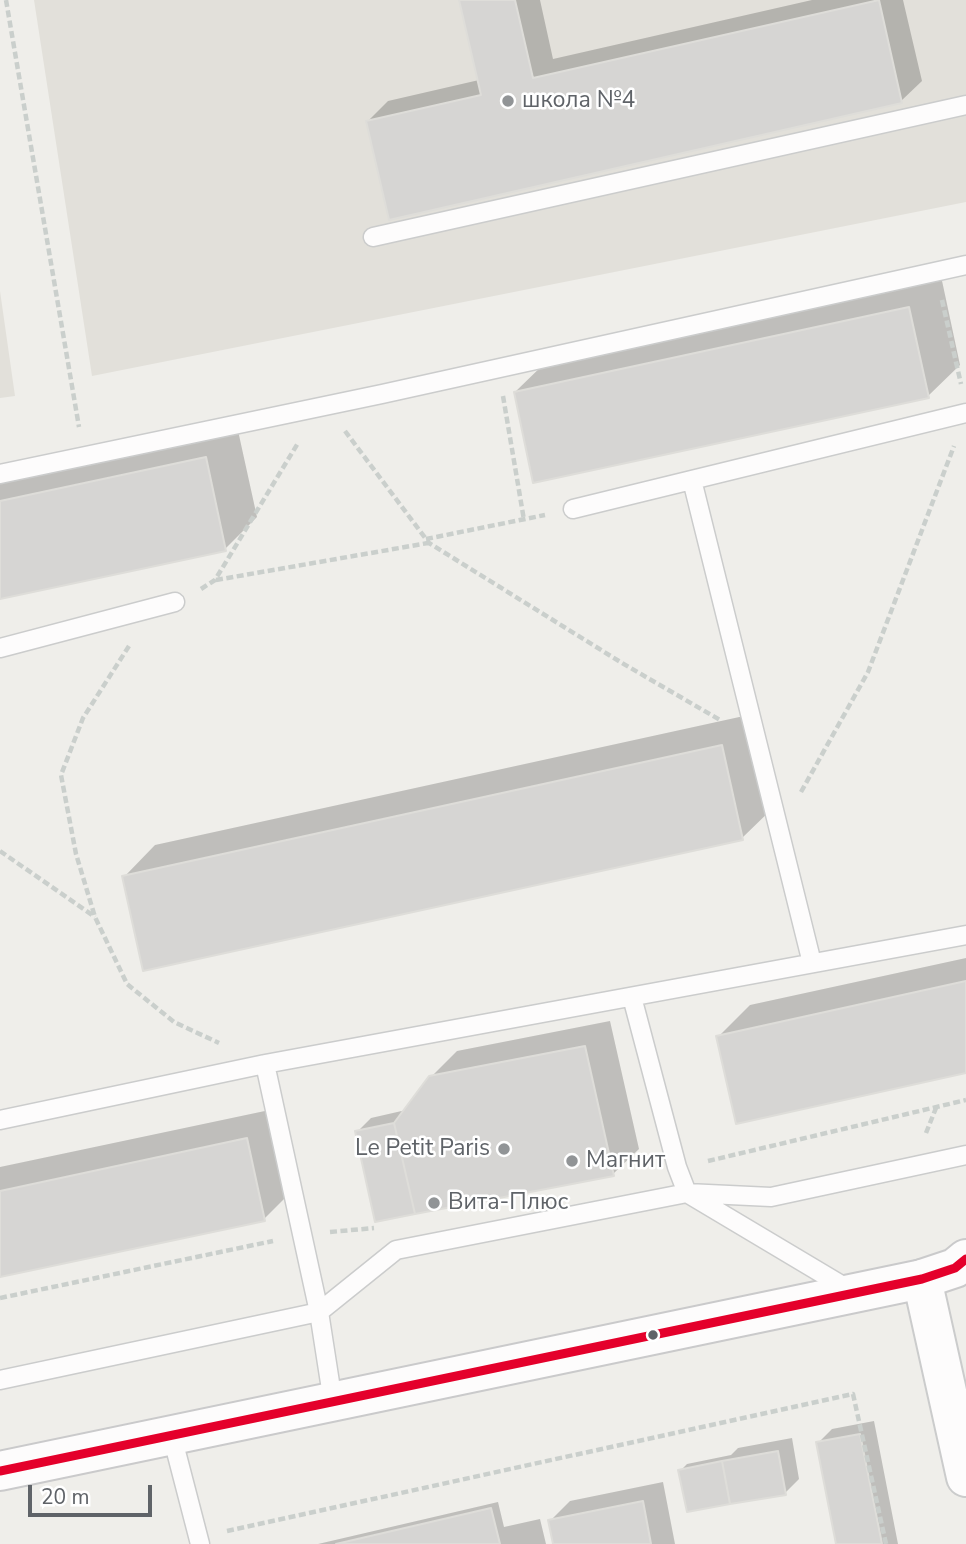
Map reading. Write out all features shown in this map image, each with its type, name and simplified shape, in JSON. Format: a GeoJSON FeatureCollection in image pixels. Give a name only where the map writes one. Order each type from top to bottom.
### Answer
{"type":"FeatureCollection","features":[{"type":"Feature","properties":{"kind":"main road"},"geometry":{"type":"LineString","coordinates":[[0,1472],[854,1293],[952,1269],[966,1477]]}},
{"type":"Feature","properties":{"kind":"lane"},"geometry":{"type":"LineString","coordinates":[[373,237],[966,105]]}},
{"type":"Feature","properties":{"kind":"lane"},"geometry":{"type":"LineString","coordinates":[[0,474],[320,407],[966,265]]}},
{"type":"Feature","properties":{"kind":"lane"},"geometry":{"type":"LineString","coordinates":[[573,509],[966,413]]}},
{"type":"Feature","properties":{"kind":"lane"},"geometry":{"type":"LineString","coordinates":[[692,480],[813,963]]}},
{"type":"Feature","properties":{"kind":"lane"},"geometry":{"type":"LineString","coordinates":[[0,648],[175,602]]}},
{"type":"Feature","properties":{"kind":"lane"},"geometry":{"type":"LineString","coordinates":[[0,1120],[265,1064],[966,935]]}},
{"type":"Feature","properties":{"kind":"lane"},"geometry":{"type":"LineString","coordinates":[[632,997],[677,1167],[687,1193],[854,1293]]}},
{"type":"Feature","properties":{"kind":"lane"},"geometry":{"type":"LineString","coordinates":[[265,1064],[319,1312],[333,1402]]}},
{"type":"Feature","properties":{"kind":"lane"},"geometry":{"type":"LineString","coordinates":[[0,1380],[319,1312],[396,1250],[687,1193],[771,1197],[966,1155]]}},
{"type":"Feature","properties":{"kind":"lane"},"geometry":{"type":"LineString","coordinates":[[172,1436],[199,1541]]}},
{"type":"Feature","properties":{"kind":"path"},"geometry":{"type":"LineString","coordinates":[[6,0],[84,456]]}},
{"type":"Feature","properties":{"kind":"path"},"geometry":{"type":"LineString","coordinates":[[935,272],[963,393]]}},
{"type":"Feature","properties":{"kind":"path"},"geometry":{"type":"LineString","coordinates":[[499,368],[524,520]]}},
{"type":"Feature","properties":{"kind":"path"},"geometry":{"type":"LineString","coordinates":[[215,580],[320,407],[330,411],[427,541],[622,663],[757,742]]}},
{"type":"Feature","properties":{"kind":"path"},"geometry":{"type":"LineString","coordinates":[[780,831],[868,672],[956,441]]}},
{"type":"Feature","properties":{"kind":"path"},"geometry":{"type":"LineString","coordinates":[[175,602],[215,580],[427,541],[573,509]]}},
{"type":"Feature","properties":{"kind":"path"},"geometry":{"type":"LineString","coordinates":[[131,643],[83,718],[61,775],[76,854],[95,917],[127,984],[174,1022],[265,1064]]}},
{"type":"Feature","properties":{"kind":"path"},"geometry":{"type":"LineString","coordinates":[[0,851],[95,917]]}},
{"type":"Feature","properties":{"kind":"path"},"geometry":{"type":"LineString","coordinates":[[915,1137],[926,1133],[936,1107]]}},
{"type":"Feature","properties":{"kind":"path"},"geometry":{"type":"LineString","coordinates":[[199,1541],[853,1394],[886,1544]]}},
{"type":"Feature","properties":{"kind":"shaded area","name":"школа №4"},"geometry":{"type":"Polygon","coordinates":[[[34,0],[966,0],[966,202],[92,376],[34,0]]]}},
{"type":"Feature","properties":{"kind":"shaded area"},"geometry":{"type":"Polygon","coordinates":[[[0,291],[15,396],[0,398],[0,291]]]}},
{"type":"Feature","properties":{"kind":"building"},"geometry":{"type":"Polygon","coordinates":[[[459,0],[515,0],[533,78],[879,0],[902,103],[389,220],[366,121],[481,95],[459,0]]]}},
{"type":"Feature","properties":{"kind":"building"},"geometry":{"type":"Polygon","coordinates":[[[909,307],[929,398],[533,483],[514,392],[909,307]]]}},
{"type":"Feature","properties":{"kind":"building"},"geometry":{"type":"Polygon","coordinates":[[[206,457],[226,551],[0,599],[0,501],[206,457]]]}},
{"type":"Feature","properties":{"kind":"building"},"geometry":{"type":"Polygon","coordinates":[[[722,745],[743,840],[143,971],[122,876],[722,745]]]}},
{"type":"Feature","properties":{"kind":"building"},"geometry":{"type":"Polygon","coordinates":[[[966,981],[966,1073],[736,1124],[716,1036],[966,981]]]}},
{"type":"Feature","properties":{"kind":"building","name":"Le Petit Paris"},"geometry":{"type":"Polygon","coordinates":[[[585,1046],[614,1176],[415,1214],[394,1123],[429,1076],[585,1046]]]}},
{"type":"Feature","properties":{"kind":"building"},"geometry":{"type":"Polygon","coordinates":[[[394,1123],[415,1214],[375,1222],[355,1131],[394,1123]]]}},
{"type":"Feature","properties":{"kind":"building"},"geometry":{"type":"Polygon","coordinates":[[[247,1138],[265,1221],[0,1277],[0,1191],[247,1138]]]}},
{"type":"Feature","properties":{"kind":"building"},"geometry":{"type":"Polygon","coordinates":[[[860,1434],[882,1544],[836,1544],[816,1442],[860,1434]]]}},
{"type":"Feature","properties":{"kind":"building"},"geometry":{"type":"Polygon","coordinates":[[[778,1451],[786,1495],[730,1504],[722,1461],[778,1451]]]}},
{"type":"Feature","properties":{"kind":"building"},"geometry":{"type":"Polygon","coordinates":[[[722,1461],[730,1504],[687,1512],[678,1470],[722,1461]]]}},
{"type":"Feature","properties":{"kind":"building"},"geometry":{"type":"Polygon","coordinates":[[[643,1501],[651,1544],[553,1544],[548,1520],[643,1501]]]}},
{"type":"Feature","properties":{"kind":"building"},"geometry":{"type":"Polygon","coordinates":[[[491,1508],[500,1544],[336,1544],[491,1508]]]}},
{"type":"Feature","properties":{"kind":"transit line"},"geometry":{"type":"LineString","coordinates":[[0,1471],[922,1279],[955,1268],[966,1259]]}},
{"type":"Feature","properties":{"kind":"place","name":"школа №4"},"geometry":{"type":"Point","coordinates":[508,101]}},
{"type":"Feature","properties":{"kind":"place","name":"Le Petit Paris"},"geometry":{"type":"Point","coordinates":[504,1149]}},
{"type":"Feature","properties":{"kind":"place","name":"Магнит"},"geometry":{"type":"Point","coordinates":[572,1161]}},
{"type":"Feature","properties":{"kind":"place","name":"Вита-Плюс"},"geometry":{"type":"Point","coordinates":[434,1203]}}]}
